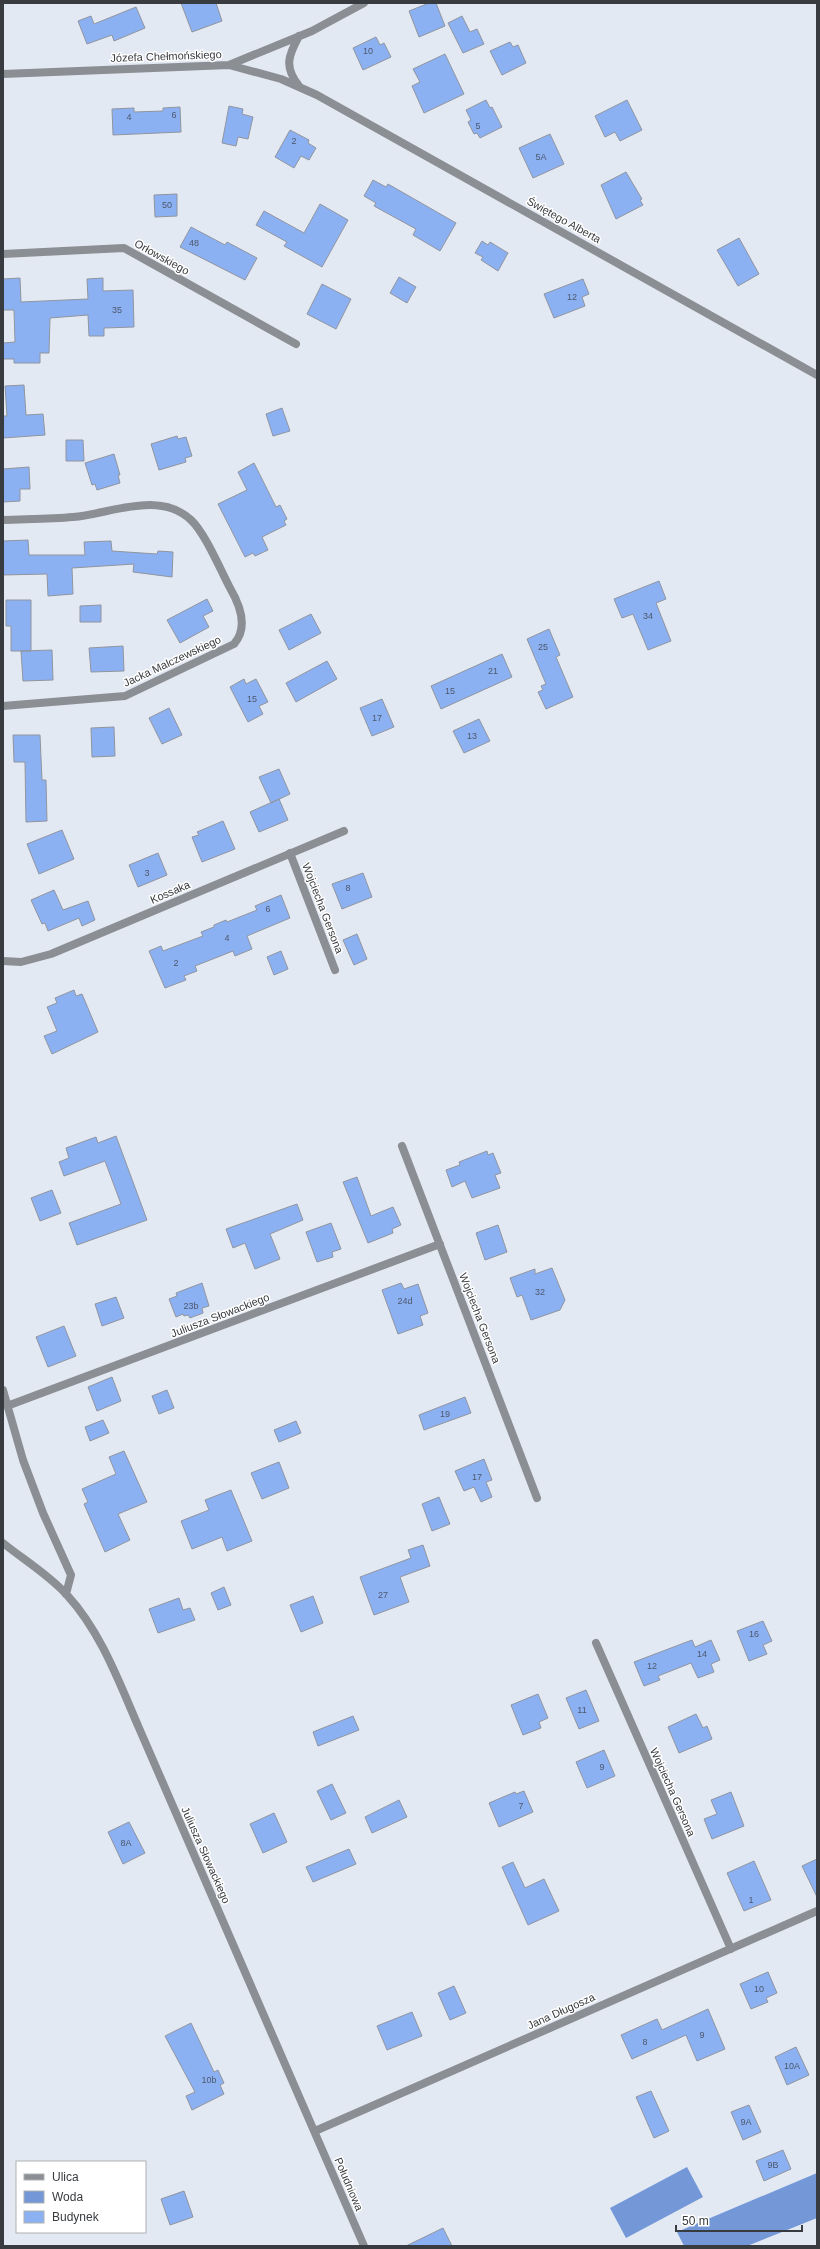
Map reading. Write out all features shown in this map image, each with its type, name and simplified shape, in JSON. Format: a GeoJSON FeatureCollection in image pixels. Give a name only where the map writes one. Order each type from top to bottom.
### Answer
{"type":"FeatureCollection","features":[{"type":"Feature","properties":{"kind":"street","name":"Józefa Chełmońskiego"},"geometry":{"type":"LineString","coordinates":[[3,74],[229,65],[324,25],[364,3]]}},
{"type":"Feature","properties":{"kind":"street"},"geometry":{"type":"LineString","coordinates":[[298,36],[291,50],[289,61],[291,77],[300,87]]}},
{"type":"Feature","properties":{"kind":"street","name":"Świętego Alberta"},"geometry":{"type":"LineString","coordinates":[[229,65],[281,79],[300,87],[817,375]]}},
{"type":"Feature","properties":{"kind":"street","name":"Orłowskiego"},"geometry":{"type":"LineString","coordinates":[[3,254],[124,248],[296,344]]}},
{"type":"Feature","properties":{"kind":"street","name":"Jacka Malczewskiego"},"geometry":{"type":"LineString","coordinates":[[3,520],[72,517],[149,504],[176,510],[196,525],[238,602],[242,621],[239,636],[230,647],[137,692],[111,698],[3,706]]}},
{"type":"Feature","properties":{"kind":"street","name":"Kossaka"},"geometry":{"type":"LineString","coordinates":[[3,961],[21,962],[50,954],[344,831]]}},
{"type":"Feature","properties":{"kind":"street","name":"Wojciecha Gersona"},"geometry":{"type":"LineString","coordinates":[[290,853],[335,970]]}},
{"type":"Feature","properties":{"kind":"street","name":"Wojciecha Gersona"},"geometry":{"type":"LineString","coordinates":[[402,1146],[537,1498]]}},
{"type":"Feature","properties":{"kind":"street","name":"Juliusza Słowackiego"},"geometry":{"type":"LineString","coordinates":[[7,1406],[440,1244]]}},
{"type":"Feature","properties":{"kind":"street"},"geometry":{"type":"LineString","coordinates":[[3,1390],[26,1467],[71,1575],[66,1594]]}},
{"type":"Feature","properties":{"kind":"street","name":"Juliusza Słowackiego"},"geometry":{"type":"LineString","coordinates":[[3,1543],[66,1594],[86,1619],[104,1651],[135,1718],[314,2131]]}},
{"type":"Feature","properties":{"kind":"street","name":"Wojciecha Gersona"},"geometry":{"type":"LineString","coordinates":[[596,1643],[730,1949]]}},
{"type":"Feature","properties":{"kind":"street","name":"Jana Długosza"},"geometry":{"type":"LineString","coordinates":[[314,2131],[817,1911]]}},
{"type":"Feature","properties":{"kind":"street","name":"Południowa"},"geometry":{"type":"LineString","coordinates":[[314,2131],[364,2246]]}},
{"type":"Feature","properties":{"kind":"water"},"geometry":{"type":"Polygon","coordinates":[[[687,2167],[703,2197],[626,2238],[610,2208],[687,2167]]]}},
{"type":"Feature","properties":{"kind":"water"},"geometry":{"type":"Polygon","coordinates":[[[817,2173],[817,2218],[747,2246],[684,2246],[677,2232],[817,2173]]]}},
{"type":"Feature","properties":{"kind":"building"},"geometry":{"type":"Polygon","coordinates":[[[181,3],[216,3],[222,21],[192,32],[181,3]]]}},
{"type":"Feature","properties":{"kind":"building"},"geometry":{"type":"Polygon","coordinates":[[[429,3],[436,3],[445,26],[419,37],[409,11],[429,3]]]}},
{"type":"Feature","properties":{"kind":"building"},"geometry":{"type":"Polygon","coordinates":[[[136,7],[145,28],[114,41],[112,35],[87,44],[78,21],[91,16],[94,24],[136,7]]]}},
{"type":"Feature","properties":{"kind":"building"},"geometry":{"type":"Polygon","coordinates":[[[462,16],[470,32],[477,29],[484,44],[463,53],[448,23],[462,16]]]}},
{"type":"Feature","properties":{"kind":"building"},"geometry":{"type":"Polygon","coordinates":[[[376,37],[380,45],[384,43],[391,57],[363,70],[353,48],[376,37]]]}},
{"type":"Feature","properties":{"kind":"building"},"geometry":{"type":"Polygon","coordinates":[[[510,42],[513,47],[518,45],[526,63],[502,75],[490,51],[510,42]]]}},
{"type":"Feature","properties":{"kind":"building"},"geometry":{"type":"Polygon","coordinates":[[[445,54],[464,94],[424,113],[412,86],[420,82],[413,69],[445,54]]]}},
{"type":"Feature","properties":{"kind":"building"},"geometry":{"type":"Polygon","coordinates":[[[486,100],[490,108],[492,107],[502,127],[480,138],[477,133],[474,134],[468,122],[471,120],[466,110],[486,100]]]}},
{"type":"Feature","properties":{"kind":"building"},"geometry":{"type":"Polygon","coordinates":[[[627,100],[642,130],[620,141],[615,132],[605,137],[595,116],[627,100]]]}},
{"type":"Feature","properties":{"kind":"building"},"geometry":{"type":"Polygon","coordinates":[[[229,106],[243,109],[242,114],[253,117],[248,139],[238,137],[236,146],[222,143],[229,106]]]}},
{"type":"Feature","properties":{"kind":"building"},"geometry":{"type":"Polygon","coordinates":[[[180,107],[181,132],[113,135],[112,109],[134,108],[134,112],[163,111],[163,108],[180,107]]]}},
{"type":"Feature","properties":{"kind":"building"},"geometry":{"type":"Polygon","coordinates":[[[290,130],[309,140],[308,143],[316,148],[309,160],[301,156],[294,168],[275,157],[290,130]]]}},
{"type":"Feature","properties":{"kind":"building"},"geometry":{"type":"Polygon","coordinates":[[[550,134],[564,164],[533,178],[519,148],[550,134]]]}},
{"type":"Feature","properties":{"kind":"building"},"geometry":{"type":"Polygon","coordinates":[[[626,172],[642,199],[640,200],[643,205],[616,219],[601,185],[626,172]]]}},
{"type":"Feature","properties":{"kind":"building"},"geometry":{"type":"Polygon","coordinates":[[[373,180],[386,187],[388,184],[456,223],[440,251],[413,235],[416,229],[374,206],[376,203],[364,196],[373,180]]]}},
{"type":"Feature","properties":{"kind":"building"},"geometry":{"type":"Polygon","coordinates":[[[177,194],[177,216],[155,217],[154,195],[177,194]]]}},
{"type":"Feature","properties":{"kind":"building"},"geometry":{"type":"Polygon","coordinates":[[[320,204],[348,220],[322,267],[284,246],[287,242],[256,225],[264,211],[304,233],[320,204]]]}},
{"type":"Feature","properties":{"kind":"building"},"geometry":{"type":"Polygon","coordinates":[[[191,227],[225,245],[227,242],[257,258],[245,280],[180,247],[191,227]]]}},
{"type":"Feature","properties":{"kind":"building"},"geometry":{"type":"Polygon","coordinates":[[[739,238],[759,274],[738,286],[717,250],[739,238]]]}},
{"type":"Feature","properties":{"kind":"building"},"geometry":{"type":"Polygon","coordinates":[[[482,241],[488,245],[490,242],[508,253],[498,271],[481,260],[483,257],[475,253],[482,241]]]}},
{"type":"Feature","properties":{"kind":"building"},"geometry":{"type":"Polygon","coordinates":[[[399,277],[416,287],[407,303],[390,293],[399,277]]]}},
{"type":"Feature","properties":{"kind":"building"},"geometry":{"type":"Polygon","coordinates":[[[20,278],[21,302],[88,299],[87,279],[103,278],[103,291],[133,290],[134,327],[104,328],[104,336],[89,336],[88,315],[50,318],[49,353],[40,353],[40,363],[14,363],[14,359],[3,359],[3,343],[15,342],[14,310],[3,310],[3,279],[20,278]]]}},
{"type":"Feature","properties":{"kind":"building"},"geometry":{"type":"Polygon","coordinates":[[[583,279],[589,294],[582,297],[585,306],[554,318],[544,294],[583,279]]]}},
{"type":"Feature","properties":{"kind":"building"},"geometry":{"type":"Polygon","coordinates":[[[322,284],[351,299],[336,329],[307,314],[322,284]]]}},
{"type":"Feature","properties":{"kind":"building"},"geometry":{"type":"Polygon","coordinates":[[[24,385],[26,415],[43,414],[45,435],[3,438],[3,416],[7,416],[5,386],[24,385]]]}},
{"type":"Feature","properties":{"kind":"building"},"geometry":{"type":"Polygon","coordinates":[[[282,408],[290,431],[273,436],[266,414],[282,408]]]}},
{"type":"Feature","properties":{"kind":"building"},"geometry":{"type":"Polygon","coordinates":[[[177,436],[178,439],[186,437],[192,456],[185,458],[186,462],[159,470],[151,444],[177,436]]]}},
{"type":"Feature","properties":{"kind":"building"},"geometry":{"type":"Polygon","coordinates":[[[66,440],[83,440],[84,461],[66,461],[66,440]]]}},
{"type":"Feature","properties":{"kind":"building"},"geometry":{"type":"Polygon","coordinates":[[[114,454],[120,475],[118,475],[120,483],[97,490],[95,484],[92,485],[85,463],[114,454]]]}},
{"type":"Feature","properties":{"kind":"building"},"geometry":{"type":"Polygon","coordinates":[[[254,463],[276,507],[280,505],[287,519],[284,521],[286,525],[262,537],[268,550],[255,556],[253,553],[245,557],[218,504],[247,490],[238,472],[254,463]]]}},
{"type":"Feature","properties":{"kind":"building"},"geometry":{"type":"Polygon","coordinates":[[[29,467],[30,489],[20,489],[20,501],[3,502],[3,469],[29,467]]]}},
{"type":"Feature","properties":{"kind":"building"},"geometry":{"type":"Polygon","coordinates":[[[28,540],[29,555],[85,555],[84,542],[111,541],[112,551],[157,554],[158,551],[173,552],[172,577],[133,572],[134,564],[72,568],[73,594],[48,596],[47,574],[3,575],[3,541],[28,540]]]}},
{"type":"Feature","properties":{"kind":"building"},"geometry":{"type":"Polygon","coordinates":[[[659,581],[666,599],[656,603],[671,641],[648,650],[633,614],[622,618],[614,599],[659,581]]]}},
{"type":"Feature","properties":{"kind":"building"},"geometry":{"type":"Polygon","coordinates":[[[207,599],[213,611],[203,616],[209,627],[180,643],[167,620],[207,599]]]}},
{"type":"Feature","properties":{"kind":"building"},"geometry":{"type":"Polygon","coordinates":[[[6,600],[31,600],[31,651],[11,651],[11,626],[6,626],[6,600]]]}},
{"type":"Feature","properties":{"kind":"building"},"geometry":{"type":"Polygon","coordinates":[[[101,605],[101,622],[80,622],[80,606],[101,605]]]}},
{"type":"Feature","properties":{"kind":"building"},"geometry":{"type":"Polygon","coordinates":[[[311,614],[321,633],[289,650],[279,630],[311,614]]]}},
{"type":"Feature","properties":{"kind":"building"},"geometry":{"type":"Polygon","coordinates":[[[549,629],[560,655],[556,657],[573,697],[546,709],[538,692],[543,690],[541,686],[546,684],[527,639],[549,629]]]}},
{"type":"Feature","properties":{"kind":"building"},"geometry":{"type":"Polygon","coordinates":[[[123,646],[124,671],[91,672],[89,648],[123,646]]]}},
{"type":"Feature","properties":{"kind":"building"},"geometry":{"type":"Polygon","coordinates":[[[52,650],[53,680],[23,681],[21,651],[52,650]]]}},
{"type":"Feature","properties":{"kind":"building"},"geometry":{"type":"Polygon","coordinates":[[[502,654],[512,677],[441,709],[431,686],[502,654]]]}},
{"type":"Feature","properties":{"kind":"building"},"geometry":{"type":"Polygon","coordinates":[[[327,661],[337,679],[296,702],[286,683],[327,661]]]}},
{"type":"Feature","properties":{"kind":"building"},"geometry":{"type":"Polygon","coordinates":[[[244,679],[246,684],[256,679],[268,702],[259,706],[263,714],[248,722],[230,687],[244,679]]]}},
{"type":"Feature","properties":{"kind":"building"},"geometry":{"type":"Polygon","coordinates":[[[382,699],[394,727],[372,736],[360,708],[382,699]]]}},
{"type":"Feature","properties":{"kind":"building"},"geometry":{"type":"Polygon","coordinates":[[[169,708],[182,735],[162,744],[149,718],[169,708]]]}},
{"type":"Feature","properties":{"kind":"building"},"geometry":{"type":"Polygon","coordinates":[[[479,719],[490,741],[464,753],[453,731],[479,719]]]}},
{"type":"Feature","properties":{"kind":"building"},"geometry":{"type":"Polygon","coordinates":[[[114,727],[115,756],[92,757],[91,728],[114,727]]]}},
{"type":"Feature","properties":{"kind":"building"},"geometry":{"type":"Polygon","coordinates":[[[13,735],[40,735],[42,780],[46,780],[47,821],[26,822],[25,762],[14,762],[13,735]]]}},
{"type":"Feature","properties":{"kind":"building"},"geometry":{"type":"Polygon","coordinates":[[[279,769],[290,794],[271,803],[259,777],[279,769]]]}},
{"type":"Feature","properties":{"kind":"building"},"geometry":{"type":"Polygon","coordinates":[[[279,799],[288,820],[259,832],[250,812],[279,799]]]}},
{"type":"Feature","properties":{"kind":"building"},"geometry":{"type":"Polygon","coordinates":[[[223,821],[235,849],[202,862],[192,837],[199,835],[197,832],[223,821]]]}},
{"type":"Feature","properties":{"kind":"building"},"geometry":{"type":"Polygon","coordinates":[[[62,830],[74,859],[39,874],[27,844],[62,830]]]}},
{"type":"Feature","properties":{"kind":"building"},"geometry":{"type":"Polygon","coordinates":[[[158,853],[167,875],[138,887],[129,865],[158,853]]]}},
{"type":"Feature","properties":{"kind":"building"},"geometry":{"type":"Polygon","coordinates":[[[363,873],[372,897],[342,909],[332,884],[363,873]]]}},
{"type":"Feature","properties":{"kind":"building"},"geometry":{"type":"Polygon","coordinates":[[[54,890],[63,910],[88,901],[95,920],[82,926],[79,918],[48,931],[45,923],[42,924],[31,900],[54,890]]]}},
{"type":"Feature","properties":{"kind":"building"},"geometry":{"type":"Polygon","coordinates":[[[281,895],[290,918],[247,936],[252,949],[235,956],[233,951],[195,966],[197,971],[184,976],[186,980],[165,988],[149,951],[161,946],[163,951],[203,936],[201,932],[214,927],[214,925],[226,920],[227,922],[257,910],[255,906],[281,895]]]}},
{"type":"Feature","properties":{"kind":"building"},"geometry":{"type":"Polygon","coordinates":[[[357,934],[367,959],[354,965],[343,940],[357,934]]]}},
{"type":"Feature","properties":{"kind":"building"},"geometry":{"type":"Polygon","coordinates":[[[281,951],[288,969],[274,975],[267,957],[281,951]]]}},
{"type":"Feature","properties":{"kind":"building"},"geometry":{"type":"Polygon","coordinates":[[[74,990],[76,996],[82,994],[98,1032],[52,1054],[44,1036],[57,1031],[47,1007],[57,1003],[55,998],[74,990]]]}},
{"type":"Feature","properties":{"kind":"building"},"geometry":{"type":"Polygon","coordinates":[[[116,1136],[147,1220],[77,1245],[69,1223],[121,1204],[105,1161],[64,1176],[59,1162],[69,1158],[66,1148],[96,1137],[98,1143],[116,1136]]]}},
{"type":"Feature","properties":{"kind":"building"},"geometry":{"type":"Polygon","coordinates":[[[487,1151],[488,1155],[493,1153],[501,1173],[495,1175],[500,1188],[472,1198],[465,1181],[452,1187],[446,1170],[460,1165],[459,1162],[487,1151]]]}},
{"type":"Feature","properties":{"kind":"building"},"geometry":{"type":"Polygon","coordinates":[[[357,1177],[371,1216],[393,1207],[401,1225],[392,1229],[393,1233],[368,1243],[343,1182],[357,1177]]]}},
{"type":"Feature","properties":{"kind":"building"},"geometry":{"type":"Polygon","coordinates":[[[52,1190],[61,1213],[40,1221],[31,1198],[52,1190]]]}},
{"type":"Feature","properties":{"kind":"building"},"geometry":{"type":"Polygon","coordinates":[[[297,1204],[303,1220],[270,1234],[280,1259],[255,1269],[245,1243],[233,1248],[226,1229],[297,1204]]]}},
{"type":"Feature","properties":{"kind":"building"},"geometry":{"type":"Polygon","coordinates":[[[331,1223],[341,1249],[332,1252],[333,1257],[317,1262],[306,1232],[331,1223]]]}},
{"type":"Feature","properties":{"kind":"building"},"geometry":{"type":"Polygon","coordinates":[[[498,1225],[507,1252],[485,1260],[476,1233],[498,1225]]]}},
{"type":"Feature","properties":{"kind":"building"},"geometry":{"type":"Polygon","coordinates":[[[552,1268],[565,1300],[560,1310],[531,1320],[522,1295],[517,1297],[510,1278],[535,1269],[535,1274],[552,1268]]]}},
{"type":"Feature","properties":{"kind":"building"},"geometry":{"type":"Polygon","coordinates":[[[202,1283],[209,1306],[202,1308],[203,1313],[190,1318],[188,1315],[184,1316],[183,1314],[176,1317],[169,1299],[177,1296],[176,1293],[202,1283]]]}},
{"type":"Feature","properties":{"kind":"building"},"geometry":{"type":"Polygon","coordinates":[[[401,1283],[404,1289],[418,1284],[428,1313],[420,1316],[423,1325],[398,1334],[382,1290],[401,1283]]]}},
{"type":"Feature","properties":{"kind":"building"},"geometry":{"type":"Polygon","coordinates":[[[116,1297],[124,1318],[102,1326],[95,1304],[116,1297]]]}},
{"type":"Feature","properties":{"kind":"building"},"geometry":{"type":"Polygon","coordinates":[[[64,1326],[76,1356],[48,1367],[36,1337],[64,1326]]]}},
{"type":"Feature","properties":{"kind":"building"},"geometry":{"type":"Polygon","coordinates":[[[112,1377],[121,1401],[97,1411],[88,1387],[112,1377]]]}},
{"type":"Feature","properties":{"kind":"building"},"geometry":{"type":"Polygon","coordinates":[[[167,1390],[174,1408],[159,1414],[152,1396],[167,1390]]]}},
{"type":"Feature","properties":{"kind":"building"},"geometry":{"type":"Polygon","coordinates":[[[465,1397],[471,1413],[424,1430],[419,1415],[465,1397]]]}},
{"type":"Feature","properties":{"kind":"building"},"geometry":{"type":"Polygon","coordinates":[[[103,1420],[109,1433],[90,1441],[85,1427],[103,1420]]]}},
{"type":"Feature","properties":{"kind":"building"},"geometry":{"type":"Polygon","coordinates":[[[296,1421],[301,1433],[279,1442],[274,1430],[296,1421]]]}},
{"type":"Feature","properties":{"kind":"building"},"geometry":{"type":"Polygon","coordinates":[[[124,1451],[147,1502],[118,1514],[130,1540],[105,1552],[84,1504],[88,1502],[82,1489],[116,1474],[109,1457],[124,1451]]]}},
{"type":"Feature","properties":{"kind":"building"},"geometry":{"type":"Polygon","coordinates":[[[484,1459],[492,1480],[486,1482],[492,1497],[481,1502],[474,1487],[464,1491],[455,1471],[484,1459]]]}},
{"type":"Feature","properties":{"kind":"building"},"geometry":{"type":"Polygon","coordinates":[[[279,1462],[289,1488],[262,1499],[251,1473],[279,1462]]]}},
{"type":"Feature","properties":{"kind":"building"},"geometry":{"type":"Polygon","coordinates":[[[231,1490],[252,1541],[227,1551],[222,1537],[192,1549],[181,1521],[209,1510],[205,1500],[231,1490]]]}},
{"type":"Feature","properties":{"kind":"building"},"geometry":{"type":"Polygon","coordinates":[[[439,1497],[450,1524],[432,1531],[422,1504],[439,1497]]]}},
{"type":"Feature","properties":{"kind":"building"},"geometry":{"type":"Polygon","coordinates":[[[423,1545],[430,1566],[400,1577],[409,1602],[374,1615],[360,1577],[411,1558],[408,1550],[423,1545]]]}},
{"type":"Feature","properties":{"kind":"building"},"geometry":{"type":"Polygon","coordinates":[[[224,1587],[231,1605],[218,1610],[211,1593],[224,1587]]]}},
{"type":"Feature","properties":{"kind":"building"},"geometry":{"type":"Polygon","coordinates":[[[313,1596],[323,1623],[301,1632],[290,1605],[313,1596]]]}},
{"type":"Feature","properties":{"kind":"building"},"geometry":{"type":"Polygon","coordinates":[[[179,1598],[183,1610],[190,1608],[195,1620],[158,1633],[149,1609],[179,1598]]]}},
{"type":"Feature","properties":{"kind":"building"},"geometry":{"type":"Polygon","coordinates":[[[763,1621],[772,1641],[763,1645],[767,1654],[749,1661],[737,1631],[763,1621]]]}},
{"type":"Feature","properties":{"kind":"building"},"geometry":{"type":"Polygon","coordinates":[[[692,1640],[695,1647],[711,1640],[720,1660],[711,1664],[714,1672],[698,1678],[691,1663],[658,1676],[660,1680],[644,1686],[634,1662],[692,1640]]]}},
{"type":"Feature","properties":{"kind":"building"},"geometry":{"type":"Polygon","coordinates":[[[586,1690],[599,1721],[579,1729],[566,1698],[586,1690]]]}},
{"type":"Feature","properties":{"kind":"building"},"geometry":{"type":"Polygon","coordinates":[[[538,1694],[548,1718],[539,1722],[541,1728],[523,1735],[511,1705],[538,1694]]]}},
{"type":"Feature","properties":{"kind":"building"},"geometry":{"type":"Polygon","coordinates":[[[696,1714],[703,1728],[707,1726],[712,1739],[679,1753],[668,1727],[696,1714]]]}},
{"type":"Feature","properties":{"kind":"building"},"geometry":{"type":"Polygon","coordinates":[[[353,1716],[359,1730],[318,1746],[313,1732],[353,1716]]]}},
{"type":"Feature","properties":{"kind":"building"},"geometry":{"type":"Polygon","coordinates":[[[604,1750],[615,1776],[587,1788],[576,1762],[604,1750]]]}},
{"type":"Feature","properties":{"kind":"building"},"geometry":{"type":"Polygon","coordinates":[[[332,1784],[346,1813],[331,1820],[317,1791],[332,1784]]]}},
{"type":"Feature","properties":{"kind":"building"},"geometry":{"type":"Polygon","coordinates":[[[524,1791],[533,1812],[499,1827],[489,1803],[515,1792],[516,1794],[524,1791]]]}},
{"type":"Feature","properties":{"kind":"building"},"geometry":{"type":"Polygon","coordinates":[[[731,1792],[744,1826],[712,1839],[704,1819],[717,1814],[711,1800],[731,1792]]]}},
{"type":"Feature","properties":{"kind":"building"},"geometry":{"type":"Polygon","coordinates":[[[399,1800],[407,1817],[372,1833],[365,1817],[399,1800]]]}},
{"type":"Feature","properties":{"kind":"building"},"geometry":{"type":"Polygon","coordinates":[[[274,1813],[287,1842],[263,1853],[250,1824],[274,1813]]]}},
{"type":"Feature","properties":{"kind":"building"},"geometry":{"type":"Polygon","coordinates":[[[129,1822],[145,1853],[123,1864],[108,1832],[129,1822]]]}},
{"type":"Feature","properties":{"kind":"building"},"geometry":{"type":"Polygon","coordinates":[[[349,1849],[356,1864],[313,1882],[306,1867],[349,1849]]]}},
{"type":"Feature","properties":{"kind":"building"},"geometry":{"type":"Polygon","coordinates":[[[817,1859],[817,1897],[802,1866],[817,1859]]]}},
{"type":"Feature","properties":{"kind":"building"},"geometry":{"type":"Polygon","coordinates":[[[754,1861],[771,1900],[744,1911],[727,1873],[754,1861]]]}},
{"type":"Feature","properties":{"kind":"building"},"geometry":{"type":"Polygon","coordinates":[[[513,1862],[525,1888],[544,1879],[559,1911],[528,1925],[502,1867],[513,1862]]]}},
{"type":"Feature","properties":{"kind":"building"},"geometry":{"type":"Polygon","coordinates":[[[768,1972],[777,1993],[766,1998],[768,2002],[751,2009],[740,1984],[768,1972]]]}},
{"type":"Feature","properties":{"kind":"building"},"geometry":{"type":"Polygon","coordinates":[[[454,1986],[466,2013],[450,2020],[438,1993],[454,1986]]]}},
{"type":"Feature","properties":{"kind":"building"},"geometry":{"type":"Polygon","coordinates":[[[708,2009],[725,2049],[697,2061],[686,2035],[632,2059],[621,2035],[657,2019],[662,2030],[708,2009]]]}},
{"type":"Feature","properties":{"kind":"building"},"geometry":{"type":"Polygon","coordinates":[[[412,2012],[422,2036],[387,2050],[377,2026],[412,2012]]]}},
{"type":"Feature","properties":{"kind":"building"},"geometry":{"type":"Polygon","coordinates":[[[191,2023],[214,2072],[218,2070],[224,2083],[220,2085],[224,2094],[192,2110],[186,2096],[195,2092],[165,2036],[191,2023]]]}},
{"type":"Feature","properties":{"kind":"building"},"geometry":{"type":"Polygon","coordinates":[[[796,2047],[809,2075],[787,2085],[775,2057],[796,2047]]]}},
{"type":"Feature","properties":{"kind":"building"},"geometry":{"type":"Polygon","coordinates":[[[651,2091],[669,2131],[654,2138],[636,2097],[651,2091]]]}},
{"type":"Feature","properties":{"kind":"building"},"geometry":{"type":"Polygon","coordinates":[[[749,2105],[761,2132],[743,2140],[731,2112],[749,2105]]]}},
{"type":"Feature","properties":{"kind":"building"},"geometry":{"type":"Polygon","coordinates":[[[783,2150],[791,2169],[764,2181],[756,2161],[783,2150]]]}},
{"type":"Feature","properties":{"kind":"building"},"geometry":{"type":"Polygon","coordinates":[[[184,2191],[193,2217],[170,2225],[161,2199],[184,2191]]]}},
{"type":"Feature","properties":{"kind":"building"},"geometry":{"type":"Polygon","coordinates":[[[443,2228],[452,2246],[406,2246],[443,2228]]]}}]}
